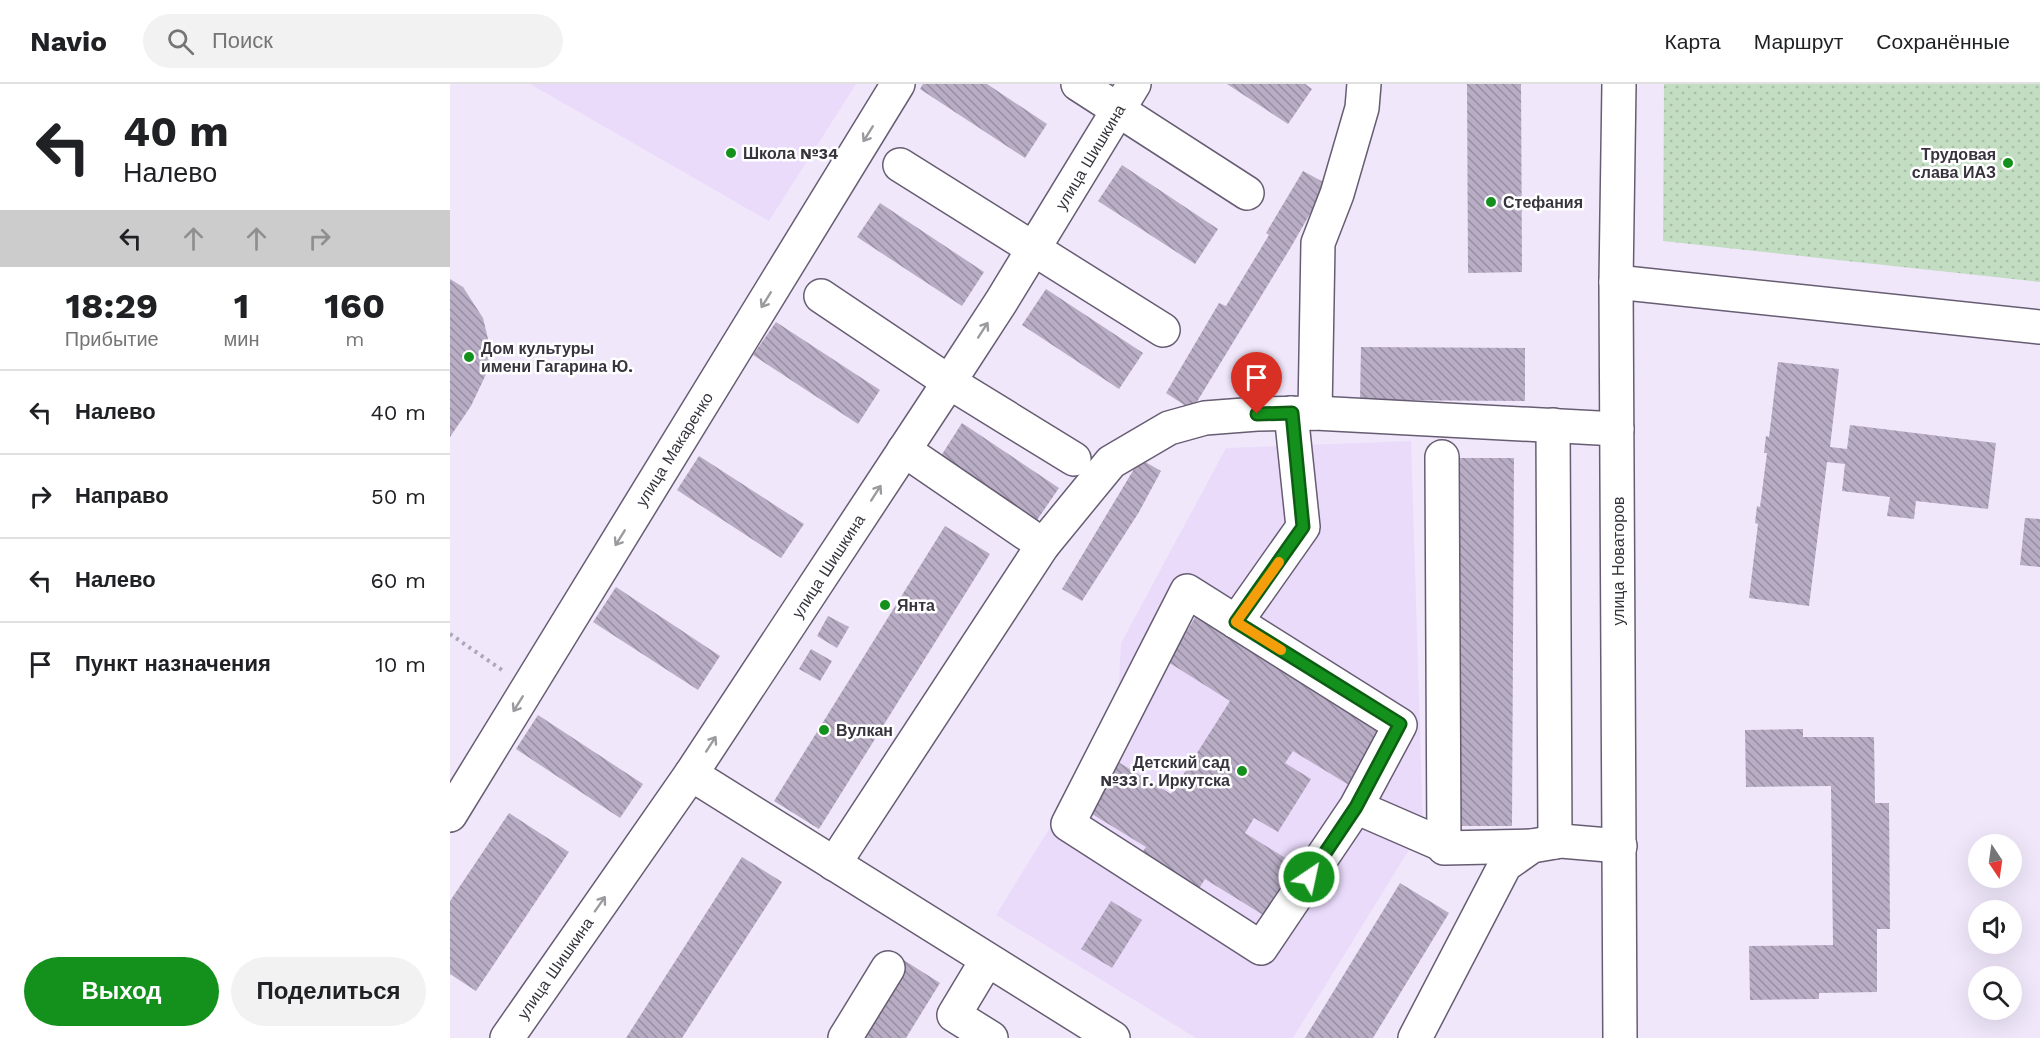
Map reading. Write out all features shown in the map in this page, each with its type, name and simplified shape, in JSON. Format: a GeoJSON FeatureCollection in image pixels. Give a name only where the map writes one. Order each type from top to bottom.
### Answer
{"type":"FeatureCollection","features":[{"type":"Feature","properties":{"kind":"street","name":"улица Макаренко"},"geometry":{"type":"LineString","coordinates":[[450,815],[898,84]]}},
{"type":"Feature","properties":{"kind":"street"},"geometry":{"type":"LineString","coordinates":[[1078,84],[1126,96],[1247,193]]}},
{"type":"Feature","properties":{"kind":"street"},"geometry":{"type":"LineString","coordinates":[[1236,622],[1303,527],[1303,413],[1318,243],[1337,194],[1362,108],[1364,84]]}},
{"type":"Feature","properties":{"kind":"street","name":"улица Новаторов"},"geometry":{"type":"LineString","coordinates":[[1619,84],[1616,282],[1620,1038]]}},
{"type":"Feature","properties":{"kind":"street","name":"улица Шишкина"},"geometry":{"type":"LineString","coordinates":[[507,1038],[691,774],[949,382],[1034,249],[1126,96]]}},
{"type":"Feature","properties":{"kind":"street"},"geometry":{"type":"LineString","coordinates":[[900,165],[1163,330]]}},
{"type":"Feature","properties":{"kind":"street"},"geometry":{"type":"LineString","coordinates":[[1616,282],[2040,327]]}},
{"type":"Feature","properties":{"kind":"street"},"geometry":{"type":"LineString","coordinates":[[821,296],[949,382],[1074,459]]}},
{"type":"Feature","properties":{"kind":"street"},"geometry":{"type":"LineString","coordinates":[[834,864],[1043,545],[1111,462],[1169,428],[1205,418],[1303,413],[1617,429]]}},
{"type":"Feature","properties":{"kind":"street"},"geometry":{"type":"LineString","coordinates":[[1543,844],[1553,425]]}},
{"type":"Feature","properties":{"kind":"street"},"geometry":{"type":"LineString","coordinates":[[904,450],[1043,545]]}},
{"type":"Feature","properties":{"kind":"street"},"geometry":{"type":"LineString","coordinates":[[1442,457],[1444,848],[1448,848]]}},
{"type":"Feature","properties":{"kind":"street"},"geometry":{"type":"LineString","coordinates":[[1187,591],[1400,724],[1356,807],[1261,948],[1068,824],[1187,591]]}},
{"type":"Feature","properties":{"kind":"street"},"geometry":{"type":"LineString","coordinates":[[691,774],[1113,1038]]}},
{"type":"Feature","properties":{"kind":"street"},"geometry":{"type":"LineString","coordinates":[[1356,807],[1448,848],[1543,844],[1620,846]]}},
{"type":"Feature","properties":{"kind":"street"},"geometry":{"type":"LineString","coordinates":[[1414,1038],[1504,865],[1543,844]]}},
{"type":"Feature","properties":{"kind":"street"},"geometry":{"type":"LineString","coordinates":[[987,960],[947,1027],[991,1038]]}},
{"type":"Feature","properties":{"kind":"street"},"geometry":{"type":"LineString","coordinates":[[845,1038],[888,968]]}},
{"type":"Feature","properties":{"kind":"path"},"geometry":{"type":"LineString","coordinates":[[450,634],[528,687]]}},
{"type":"Feature","properties":{"kind":"shaded area","name":"Школа №34"},"geometry":{"type":"Polygon","coordinates":[[[530,84],[856,84],[769,221],[530,84]]]}},
{"type":"Feature","properties":{"kind":"shaded area"},"geometry":{"type":"Polygon","coordinates":[[[1411,441],[1423,827],[1293,1038],[1196,1038],[996,915],[1117,719],[1121,643],[1226,448],[1411,441]]]}},
{"type":"Feature","properties":{"kind":"green space"},"geometry":{"type":"Polygon","coordinates":[[[1664,84],[2040,84],[2040,282],[1663,241],[1664,84]]]}},
{"type":"Feature","properties":{"kind":"building"},"geometry":{"type":"Polygon","coordinates":[[[923,84],[987,84],[1047,124],[1025,158],[920,89],[923,84]]]}},
{"type":"Feature","properties":{"kind":"building"},"geometry":{"type":"Polygon","coordinates":[[[1227,84],[1305,84],[1312,89],[1288,124],[1227,84]]]}},
{"type":"Feature","properties":{"kind":"building"},"geometry":{"type":"Polygon","coordinates":[[[1467,84],[1521,84],[1522,272],[1468,273],[1467,84]]]}},
{"type":"Feature","properties":{"kind":"building"},"geometry":{"type":"Polygon","coordinates":[[[1122,165],[1218,229],[1195,264],[1098,201],[1122,165]]]}},
{"type":"Feature","properties":{"kind":"building"},"geometry":{"type":"Polygon","coordinates":[[[1303,171],[1327,184],[1192,410],[1166,393],[1219,303],[1226,306],[1269,235],[1266,233],[1303,171]]]}},
{"type":"Feature","properties":{"kind":"building"},"geometry":{"type":"Polygon","coordinates":[[[880,203],[984,272],[962,306],[857,237],[880,203]]]}},
{"type":"Feature","properties":{"kind":"building","name":"Дом культуры имени Гагарина Ю."},"geometry":{"type":"Polygon","coordinates":[[[450,279],[463,287],[483,318],[489,343],[488,370],[471,406],[450,437],[450,279]]]}},
{"type":"Feature","properties":{"kind":"building"},"geometry":{"type":"Polygon","coordinates":[[[1046,289],[1143,353],[1119,389],[1022,325],[1046,289]]]}},
{"type":"Feature","properties":{"kind":"building"},"geometry":{"type":"Polygon","coordinates":[[[776,322],[880,390],[858,424],[753,355],[776,322]]]}},
{"type":"Feature","properties":{"kind":"building"},"geometry":{"type":"Polygon","coordinates":[[[1361,347],[1525,348],[1525,401],[1360,400],[1361,347]]]}},
{"type":"Feature","properties":{"kind":"building"},"geometry":{"type":"Polygon","coordinates":[[[1778,362],[1839,369],[1830,447],[1847,449],[1850,425],[1996,443],[1988,509],[1916,501],[1914,519],[1887,516],[1890,497],[1842,491],[1845,464],[1827,462],[1809,606],[1749,598],[1758,524],[1755,523],[1757,506],[1760,507],[1767,453],[1764,453],[1766,436],[1769,437],[1778,362]]]}},
{"type":"Feature","properties":{"kind":"building"},"geometry":{"type":"Polygon","coordinates":[[[962,423],[1059,488],[1035,523],[939,459],[962,423]]]}},
{"type":"Feature","properties":{"kind":"building"},"geometry":{"type":"Polygon","coordinates":[[[699,456],[804,524],[781,558],[677,490],[699,456]]]}},
{"type":"Feature","properties":{"kind":"building"},"geometry":{"type":"Polygon","coordinates":[[[1455,458],[1514,458],[1512,826],[1453,826],[1455,458]]]}},
{"type":"Feature","properties":{"kind":"building"},"geometry":{"type":"Polygon","coordinates":[[[1140,459],[1161,471],[1139,512],[1082,601],[1062,589],[1140,459]]]}},
{"type":"Feature","properties":{"kind":"building"},"geometry":{"type":"Polygon","coordinates":[[[2025,518],[2040,519],[2040,567],[2020,565],[2025,518]]]}},
{"type":"Feature","properties":{"kind":"building"},"geometry":{"type":"Polygon","coordinates":[[[945,526],[990,554],[819,829],[774,801],[945,526]]]}},
{"type":"Feature","properties":{"kind":"building"},"geometry":{"type":"Polygon","coordinates":[[[616,587],[720,656],[698,690],[593,622],[616,587]]]}},
{"type":"Feature","properties":{"kind":"building","name":"Детский сад №33 г. Иркутска"},"geometry":{"type":"Polygon","coordinates":[[[1199,611],[1384,730],[1349,785],[1293,751],[1285,763],[1311,779],[1278,832],[1254,818],[1245,833],[1300,867],[1268,918],[1205,879],[1197,892],[1139,857],[1146,847],[1079,806],[1110,757],[1171,794],[1230,701],[1168,662],[1199,611]]]}},
{"type":"Feature","properties":{"kind":"building"},"geometry":{"type":"Polygon","coordinates":[[[828,616],[849,627],[837,648],[817,636],[828,616]]]}},
{"type":"Feature","properties":{"kind":"building"},"geometry":{"type":"Polygon","coordinates":[[[811,649],[832,661],[820,681],[799,669],[811,649]]]}},
{"type":"Feature","properties":{"kind":"building"},"geometry":{"type":"Polygon","coordinates":[[[538,715],[643,784],[620,818],[516,749],[538,715]]]}},
{"type":"Feature","properties":{"kind":"building"},"geometry":{"type":"Polygon","coordinates":[[[1803,729],[1803,737],[1874,737],[1875,803],[1889,803],[1890,929],[1877,929],[1877,992],[1819,993],[1819,999],[1750,1000],[1749,946],[1833,945],[1831,786],[1746,787],[1745,730],[1803,729]]]}},
{"type":"Feature","properties":{"kind":"building"},"geometry":{"type":"Polygon","coordinates":[[[509,813],[569,852],[476,991],[450,974],[450,901],[509,813]]]}},
{"type":"Feature","properties":{"kind":"building"},"geometry":{"type":"Polygon","coordinates":[[[742,857],[782,882],[682,1038],[626,1038],[742,857]]]}},
{"type":"Feature","properties":{"kind":"building"},"geometry":{"type":"Polygon","coordinates":[[[1400,883],[1449,913],[1373,1038],[1305,1038],[1400,883]]]}},
{"type":"Feature","properties":{"kind":"building"},"geometry":{"type":"Polygon","coordinates":[[[1111,901],[1142,920],[1112,968],[1081,949],[1111,901]]]}},
{"type":"Feature","properties":{"kind":"building"},"geometry":{"type":"Polygon","coordinates":[[[902,959],[940,983],[906,1038],[854,1038],[902,959]]]}},
{"type":"Feature","properties":{"kind":"slow traffic"},"geometry":{"type":"LineString","coordinates":[[1279,562],[1236,622],[1281,650]]}},
{"type":"Feature","properties":{"kind":"place","name":"Школа №34"},"geometry":{"type":"Point","coordinates":[731,153]}},
{"type":"Feature","properties":{"kind":"place","name":"Трудовая слава ИАЗ"},"geometry":{"type":"Point","coordinates":[2008,163]}},
{"type":"Feature","properties":{"kind":"place","name":"Стефания"},"geometry":{"type":"Point","coordinates":[1491,202]}},
{"type":"Feature","properties":{"kind":"place","name":"Дом культуры имени Гагарина Ю."},"geometry":{"type":"Point","coordinates":[469,357]}},
{"type":"Feature","properties":{"kind":"place","name":"Янта"},"geometry":{"type":"Point","coordinates":[885,605]}},
{"type":"Feature","properties":{"kind":"place","name":"Вулкан"},"geometry":{"type":"Point","coordinates":[824,730]}},
{"type":"Feature","properties":{"kind":"place","name":"Детский сад №33 г. Иркутска"},"geometry":{"type":"Point","coordinates":[1242,771]}},
{"type":"Feature","properties":{"kind":"route"},"geometry":{"type":"LineString","coordinates":[[1257,414],[1292,413],[1303,527],[1236,622],[1400,724],[1356,807],[1309,877]]}}]}
